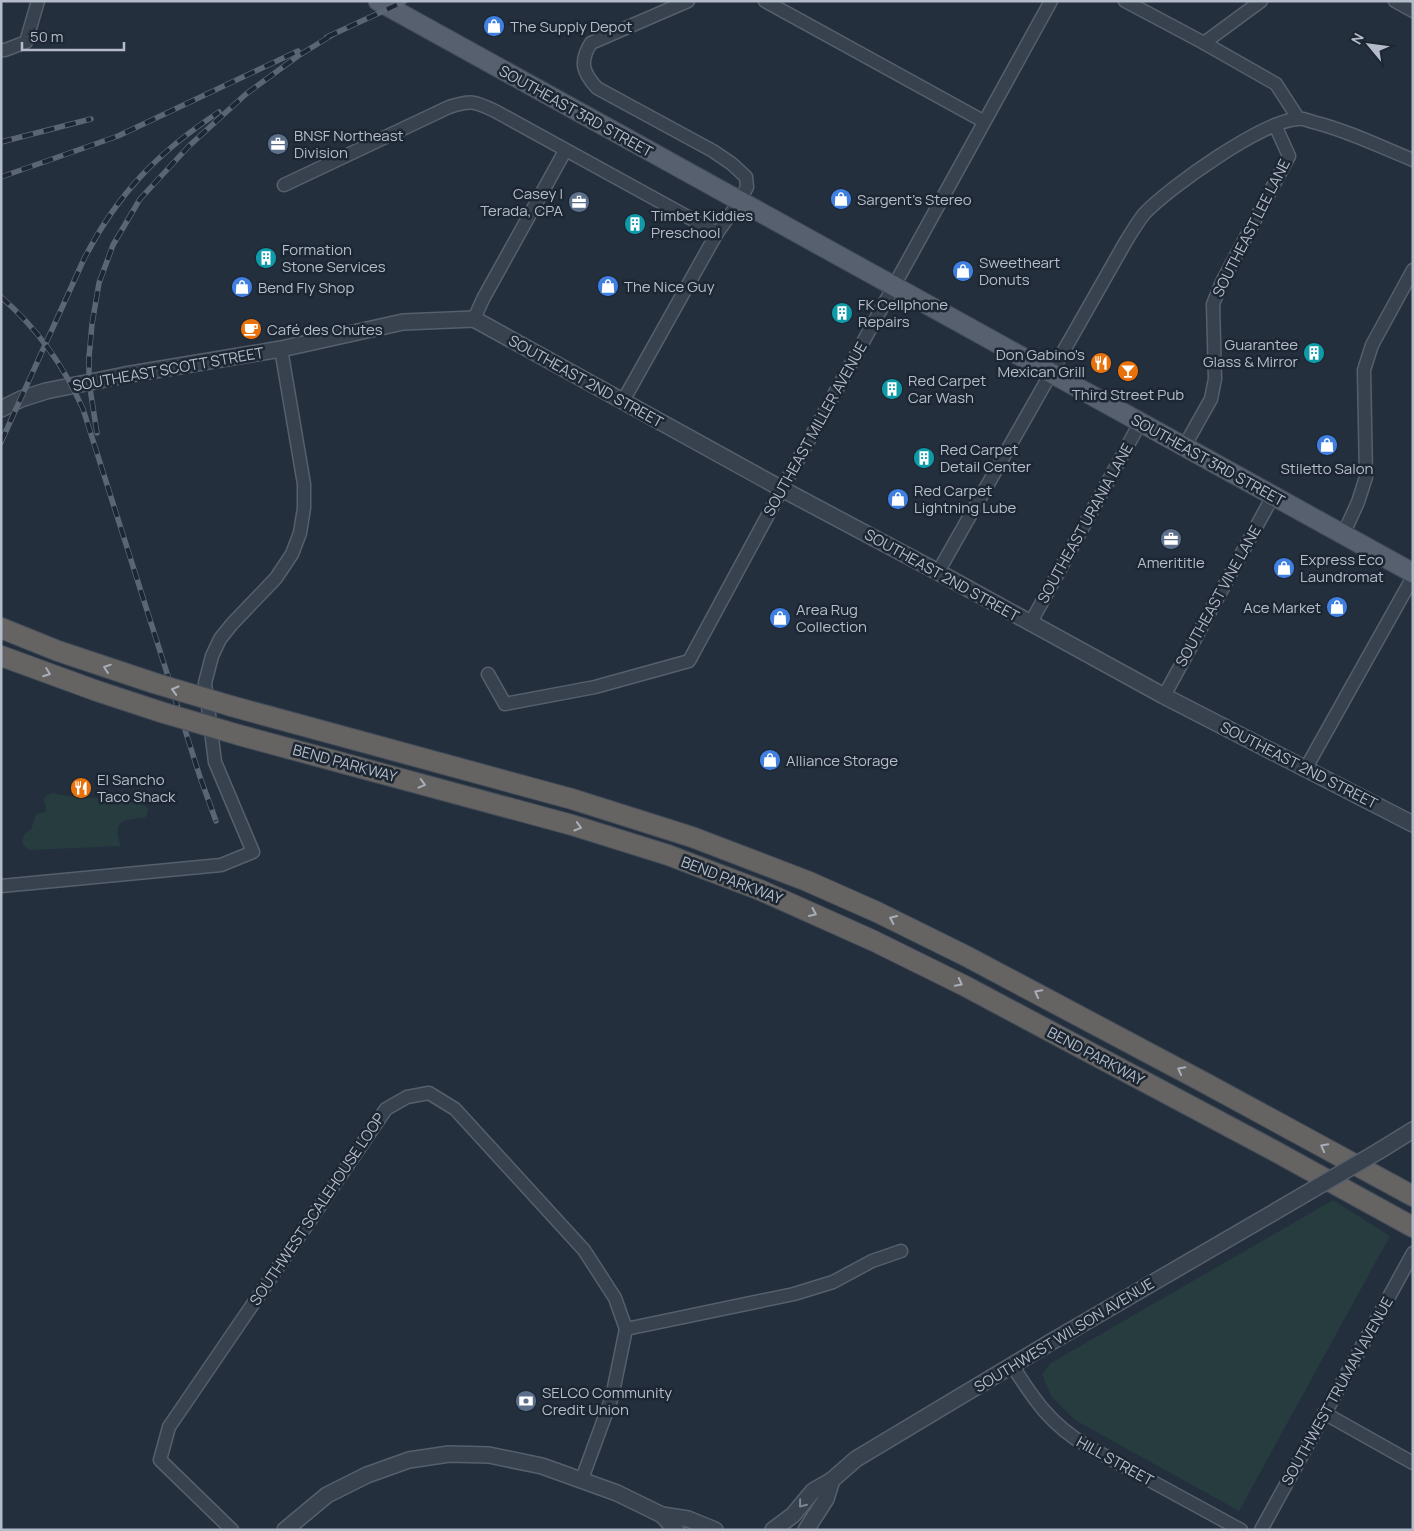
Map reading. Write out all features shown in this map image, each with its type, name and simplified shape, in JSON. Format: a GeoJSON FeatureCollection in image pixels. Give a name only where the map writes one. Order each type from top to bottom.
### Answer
{"type":"FeatureCollection","features":[{"type":"Feature","properties":{"kind":"highway","name":"BEND PARKWAY"},"geometry":{"type":"LineString","coordinates":[[1,628],[58,651],[154,683],[231,706],[572,799],[692,837],[807,881],[884,915],[966,956],[1216,1088],[1413,1196]]}},
{"type":"Feature","properties":{"kind":"highway","name":"BEND PARKWAY"},"geometry":{"type":"LineString","coordinates":[[1,656],[164,713],[572,825],[668,855],[760,890],[874,941],[957,982],[1271,1149],[1413,1227]]}},
{"type":"Feature","properties":{"kind":"main road","name":"SOUTHEAST 3RD STREET"},"geometry":{"type":"LineString","coordinates":[[378,1],[1413,575]]}},
{"type":"Feature","properties":{"kind":"street"},"geometry":{"type":"LineString","coordinates":[[1,50],[26,42],[38,1]]}},
{"type":"Feature","properties":{"kind":"street","name":"SOUTHEAST 3RD STREET"},"geometry":{"type":"LineString","coordinates":[[688,1],[591,43],[586,51],[584,64],[586,77],[597,88],[713,151],[732,164],[746,177],[747,187],[739,202]]}},
{"type":"Feature","properties":{"kind":"street"},"geometry":{"type":"LineString","coordinates":[[765,1],[984,121]]}},
{"type":"Feature","properties":{"kind":"street","name":"SOUTHEAST MILLER AVENUE"},"geometry":{"type":"LineString","coordinates":[[488,674],[505,704],[595,688],[690,661],[782,489],[1050,1]]}},
{"type":"Feature","properties":{"kind":"street"},"geometry":{"type":"LineString","coordinates":[[1125,1],[1276,84],[1298,118]]}},
{"type":"Feature","properties":{"kind":"street"},"geometry":{"type":"LineString","coordinates":[[1204,43],[1261,1]]}},
{"type":"Feature","properties":{"kind":"street"},"geometry":{"type":"LineString","coordinates":[[1395,1],[1413,11]]}},
{"type":"Feature","properties":{"kind":"street"},"geometry":{"type":"LineString","coordinates":[[284,185],[449,107],[467,101],[495,111],[717,233]]}},
{"type":"Feature","properties":{"kind":"street"},"geometry":{"type":"LineString","coordinates":[[938,572],[1125,243],[1144,214],[1168,193],[1198,169],[1253,135],[1275,125],[1298,118],[1324,125],[1413,160]]}},
{"type":"Feature","properties":{"kind":"street","name":"SOUTHEAST LEE LANE"},"geometry":{"type":"LineString","coordinates":[[1184,447],[1211,399],[1215,379],[1213,304],[1222,282],[1289,156],[1275,125]]}},
{"type":"Feature","properties":{"kind":"street"},"geometry":{"type":"LineString","coordinates":[[474,319],[483,299],[565,151]]}},
{"type":"Feature","properties":{"kind":"street"},"geometry":{"type":"LineString","coordinates":[[623,401],[717,233],[739,202]]}},
{"type":"Feature","properties":{"kind":"street"},"geometry":{"type":"LineString","coordinates":[[1343,535],[1358,502],[1366,477],[1364,370],[1372,345],[1413,270]]}},
{"type":"Feature","properties":{"kind":"street","name":"SOUTHEAST SCOTT STREET"},"geometry":{"type":"LineString","coordinates":[[1,409],[21,399],[46,391],[125,375],[281,348],[403,322],[474,319]]}},
{"type":"Feature","properties":{"kind":"street","name":"SOUTHEAST 2ND STREET"},"geometry":{"type":"LineString","coordinates":[[474,319],[1030,624],[1164,696],[1413,824]]}},
{"type":"Feature","properties":{"kind":"street"},"geometry":{"type":"LineString","coordinates":[[1,886],[222,865],[253,852],[215,762],[206,682],[212,656],[220,639],[276,578],[292,554],[300,533],[304,508],[304,484],[281,348]]}},
{"type":"Feature","properties":{"kind":"street","name":"SOUTHEAST URANIA LANE"},"geometry":{"type":"LineString","coordinates":[[1030,624],[1140,422]]}},
{"type":"Feature","properties":{"kind":"street","name":"SOUTHEAST VINE LANE"},"geometry":{"type":"LineString","coordinates":[[1164,696],[1273,496]]}},
{"type":"Feature","properties":{"kind":"street"},"geometry":{"type":"LineString","coordinates":[[1306,768],[1413,575]]}},
{"type":"Feature","properties":{"kind":"street","name":"SOUTHWEST SCALEHOUSE LOOP"},"geometry":{"type":"LineString","coordinates":[[232,1530],[160,1460],[169,1426],[386,1109],[407,1097],[429,1093],[455,1109],[584,1250],[615,1298],[626,1328]]}},
{"type":"Feature","properties":{"kind":"street","name":"SOUTHWEST WILSON AVENUE"},"geometry":{"type":"LineString","coordinates":[[774,1530],[793,1515],[813,1491],[832,1480],[856,1459],[1012,1365],[1413,1130]]}},
{"type":"Feature","properties":{"kind":"street"},"geometry":{"type":"LineString","coordinates":[[582,1479],[612,1397],[626,1328],[794,1294],[832,1282],[872,1261],[901,1251]]}},
{"type":"Feature","properties":{"kind":"street","name":"SOUTHWEST TRUMAN AVENUE"},"geometry":{"type":"LineString","coordinates":[[1261,1530],[1413,1253]]}},
{"type":"Feature","properties":{"kind":"street","name":"HILL STREET"},"geometry":{"type":"LineString","coordinates":[[1012,1365],[1036,1403],[1066,1433],[1241,1530]]}},
{"type":"Feature","properties":{"kind":"street"},"geometry":{"type":"LineString","coordinates":[[1324,1413],[1413,1463]]}},
{"type":"Feature","properties":{"kind":"street"},"geometry":{"type":"LineString","coordinates":[[285,1530],[327,1495],[367,1475],[410,1460],[449,1454],[489,1455],[542,1466],[617,1493],[662,1515],[688,1519],[715,1530]]}},
{"type":"Feature","properties":{"kind":"street","name":"SOUTHWEST WILSON AVENUE"},"geometry":{"type":"LineString","coordinates":[[806,1530],[826,1499],[832,1480]]}},
{"type":"Feature","properties":{"kind":"street"},"geometry":{"type":"LineString","coordinates":[[662,1515],[676,1530]]}},
{"type":"Feature","properties":{"kind":"green space"},"geometry":{"type":"Polygon","coordinates":[[[52,793],[97,798],[108,802],[121,801],[127,803],[138,801],[146,806],[148,810],[146,817],[122,822],[118,828],[121,846],[29,850],[23,845],[24,836],[31,830],[36,814],[45,812],[44,799],[52,793]]]}},
{"type":"Feature","properties":{"kind":"green space"},"geometry":{"type":"Polygon","coordinates":[[[1333,1200],[1390,1236],[1239,1511],[1075,1420],[1051,1396],[1042,1374],[1051,1363],[1333,1200]]]}},
{"type":"Feature","properties":{"kind":"railway"},"geometry":{"type":"LineString","coordinates":[[327,37],[405,1]]}},
{"type":"Feature","properties":{"kind":"railway"},"geometry":{"type":"LineString","coordinates":[[97,433],[89,382],[89,357],[99,283],[113,245],[140,199],[189,146],[246,94],[298,56],[332,35]]}},
{"type":"Feature","properties":{"kind":"railway"},"geometry":{"type":"LineString","coordinates":[[1,177],[118,136],[298,51]]}},
{"type":"Feature","properties":{"kind":"railway"},"geometry":{"type":"LineString","coordinates":[[1,442],[84,259],[110,214],[125,194],[158,159],[197,127],[219,112]]}},
{"type":"Feature","properties":{"kind":"railway"},"geometry":{"type":"LineString","coordinates":[[1,142],[91,119]]}},
{"type":"Feature","properties":{"kind":"railway"},"geometry":{"type":"LineString","coordinates":[[1,297],[48,348],[67,378],[83,409],[200,777],[216,821]]}},
{"type":"Feature","properties":{"kind":"place","name":"The Supply Depot"},"geometry":{"type":"Point","coordinates":[494,26]}},
{"type":"Feature","properties":{"kind":"place","name":"BNSF Northeast Division"},"geometry":{"type":"Point","coordinates":[278,144]}},
{"type":"Feature","properties":{"kind":"place","name":"Sargent's Stereo"},"geometry":{"type":"Point","coordinates":[841,199]}},
{"type":"Feature","properties":{"kind":"place","name":"Casey I Terada, CPA"},"geometry":{"type":"Point","coordinates":[579,202]}},
{"type":"Feature","properties":{"kind":"place","name":"Timbet Kiddies Preschool"},"geometry":{"type":"Point","coordinates":[635,224]}},
{"type":"Feature","properties":{"kind":"place","name":"Formation Stone Services"},"geometry":{"type":"Point","coordinates":[266,258]}},
{"type":"Feature","properties":{"kind":"place","name":"Sweetheart Donuts"},"geometry":{"type":"Point","coordinates":[963,271]}},
{"type":"Feature","properties":{"kind":"place","name":"The Nice Guy"},"geometry":{"type":"Point","coordinates":[608,286]}},
{"type":"Feature","properties":{"kind":"place","name":"Bend Fly Shop"},"geometry":{"type":"Point","coordinates":[242,287]}},
{"type":"Feature","properties":{"kind":"place","name":"FK Cellphone Repairs"},"geometry":{"type":"Point","coordinates":[842,313]}},
{"type":"Feature","properties":{"kind":"place","name":"Café des Chutes"},"geometry":{"type":"Point","coordinates":[251,329]}},
{"type":"Feature","properties":{"kind":"place","name":"Guarantee Glass & Mirror"},"geometry":{"type":"Point","coordinates":[1314,353]}},
{"type":"Feature","properties":{"kind":"place","name":"Don Gabino's Mexican Grill"},"geometry":{"type":"Point","coordinates":[1101,363]}},
{"type":"Feature","properties":{"kind":"place","name":"Third Street Pub"},"geometry":{"type":"Point","coordinates":[1128,371]}},
{"type":"Feature","properties":{"kind":"place","name":"Red Carpet Car Wash"},"geometry":{"type":"Point","coordinates":[892,389]}},
{"type":"Feature","properties":{"kind":"place","name":"Stiletto Salon"},"geometry":{"type":"Point","coordinates":[1327,445]}},
{"type":"Feature","properties":{"kind":"place","name":"Red Carpet Detail Center"},"geometry":{"type":"Point","coordinates":[924,458]}},
{"type":"Feature","properties":{"kind":"place","name":"Red Carpet Lightning Lube"},"geometry":{"type":"Point","coordinates":[898,499]}},
{"type":"Feature","properties":{"kind":"place","name":"Amerititle"},"geometry":{"type":"Point","coordinates":[1171,539]}},
{"type":"Feature","properties":{"kind":"place","name":"Express Eco Laundromat"},"geometry":{"type":"Point","coordinates":[1284,568]}},
{"type":"Feature","properties":{"kind":"place","name":"Ace Market"},"geometry":{"type":"Point","coordinates":[1337,607]}},
{"type":"Feature","properties":{"kind":"place","name":"Area Rug Collection"},"geometry":{"type":"Point","coordinates":[780,618]}},
{"type":"Feature","properties":{"kind":"place","name":"Alliance Storage"},"geometry":{"type":"Point","coordinates":[770,760]}},
{"type":"Feature","properties":{"kind":"place","name":"El Sancho Taco Shack"},"geometry":{"type":"Point","coordinates":[81,788]}},
{"type":"Feature","properties":{"kind":"place","name":"SELCO Community Credit Union"},"geometry":{"type":"Point","coordinates":[526,1401]}}]}
